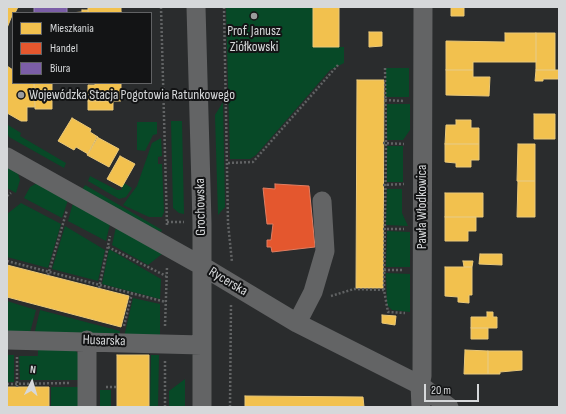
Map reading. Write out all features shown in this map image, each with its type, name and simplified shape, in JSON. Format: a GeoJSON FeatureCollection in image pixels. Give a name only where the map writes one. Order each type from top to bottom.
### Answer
{"type":"FeatureCollection","features":[{"type":"Feature","properties":{"kind":"street","name":"Grochowska"},"geometry":{"type":"LineString","coordinates":[[196,7],[202,266],[202,407]]}},
{"type":"Feature","properties":{"kind":"street","name":"Pawła Włodkowica"},"geometry":{"type":"LineString","coordinates":[[421,407],[423,7]]}},
{"type":"Feature","properties":{"kind":"street","name":"Rycerska"},"geometry":{"type":"LineString","coordinates":[[7,157],[202,266],[297,323],[420,385],[449,407]]}},
{"type":"Feature","properties":{"kind":"street"},"geometry":{"type":"LineString","coordinates":[[297,323],[313,292],[325,251],[322,201]]}},
{"type":"Feature","properties":{"kind":"street","name":"Husarska"},"geometry":{"type":"LineString","coordinates":[[12,340],[87,340],[202,345]]}},
{"type":"Feature","properties":{"kind":"street"},"geometry":{"type":"LineString","coordinates":[[87,340],[87,407]]}},
{"type":"Feature","properties":{"kind":"path"},"geometry":{"type":"LineString","coordinates":[[161,7],[168,247]]}},
{"type":"Feature","properties":{"kind":"path"},"geometry":{"type":"LineString","coordinates":[[224,7],[228,223],[233,285],[231,310],[230,407]]}},
{"type":"Feature","properties":{"kind":"path"},"geometry":{"type":"LineString","coordinates":[[228,163],[253,162],[338,65]]}},
{"type":"Feature","properties":{"kind":"path"},"geometry":{"type":"LineString","coordinates":[[385,66],[384,290],[388,312],[412,314]]}},
{"type":"Feature","properties":{"kind":"path"},"geometry":{"type":"LineString","coordinates":[[384,100],[406,101]]}},
{"type":"Feature","properties":{"kind":"path"},"geometry":{"type":"LineString","coordinates":[[384,143],[405,144]]}},
{"type":"Feature","properties":{"kind":"path"},"geometry":{"type":"LineString","coordinates":[[384,185],[404,184]]}},
{"type":"Feature","properties":{"kind":"path"},"geometry":{"type":"LineString","coordinates":[[7,196],[10,193]]}},
{"type":"Feature","properties":{"kind":"path"},"geometry":{"type":"LineString","coordinates":[[48,273],[72,193]]}},
{"type":"Feature","properties":{"kind":"path"},"geometry":{"type":"LineString","coordinates":[[99,287],[114,217]]}},
{"type":"Feature","properties":{"kind":"path"},"geometry":{"type":"LineString","coordinates":[[384,228],[405,229]]}},
{"type":"Feature","properties":{"kind":"path"},"geometry":{"type":"LineString","coordinates":[[108,246],[166,276]]}},
{"type":"Feature","properties":{"kind":"path"},"geometry":{"type":"LineString","coordinates":[[7,261],[99,287],[132,293],[166,302]]}},
{"type":"Feature","properties":{"kind":"path"},"geometry":{"type":"LineString","coordinates":[[384,270],[405,270]]}},
{"type":"Feature","properties":{"kind":"path"},"geometry":{"type":"LineString","coordinates":[[307,304],[354,289],[384,290]]}},
{"type":"Feature","properties":{"kind":"path"},"geometry":{"type":"LineString","coordinates":[[120,341],[132,293]]}},
{"type":"Feature","properties":{"kind":"path"},"geometry":{"type":"LineString","coordinates":[[12,340],[17,385]]}},
{"type":"Feature","properties":{"kind":"path"},"geometry":{"type":"LineString","coordinates":[[7,384],[87,383]]}},
{"type":"Feature","properties":{"kind":"green space"},"geometry":{"type":"Polygon","coordinates":[[[226,7],[313,7],[313,47],[344,47],[344,63],[330,70],[256,155],[250,159],[230,159],[226,7]]]}},
{"type":"Feature","properties":{"kind":"green space"},"geometry":{"type":"Polygon","coordinates":[[[386,68],[409,68],[409,97],[386,97],[386,68]]]}},
{"type":"Feature","properties":{"kind":"green space"},"geometry":{"type":"Polygon","coordinates":[[[223,102],[225,207],[218,215],[215,115],[223,102]]]}},
{"type":"Feature","properties":{"kind":"green space"},"geometry":{"type":"Polygon","coordinates":[[[387,104],[410,104],[410,130],[403,140],[387,140],[387,104]]]}},
{"type":"Feature","properties":{"kind":"green space"},"geometry":{"type":"Polygon","coordinates":[[[171,121],[182,121],[184,214],[179,213],[173,208],[171,121]]]}},
{"type":"Feature","properties":{"kind":"green space"},"geometry":{"type":"Polygon","coordinates":[[[137,122],[157,122],[157,134],[153,135],[145,151],[137,150],[137,122]]]}},
{"type":"Feature","properties":{"kind":"green space"},"geometry":{"type":"Polygon","coordinates":[[[8,125],[21,133],[20,136],[66,163],[64,168],[9,137],[7,132],[8,125]]]}},
{"type":"Feature","properties":{"kind":"green space"},"geometry":{"type":"Polygon","coordinates":[[[161,138],[162,156],[158,157],[158,164],[162,164],[164,212],[162,217],[149,217],[123,205],[137,186],[152,143],[161,138]]]}},
{"type":"Feature","properties":{"kind":"green space"},"geometry":{"type":"Polygon","coordinates":[[[387,146],[403,146],[403,182],[387,182],[387,146]]]}},
{"type":"Feature","properties":{"kind":"green space"},"geometry":{"type":"Polygon","coordinates":[[[7,167],[18,174],[20,180],[16,193],[7,188],[7,167]]]}},
{"type":"Feature","properties":{"kind":"green space"},"geometry":{"type":"Polygon","coordinates":[[[90,176],[117,190],[121,190],[124,183],[132,188],[126,197],[119,199],[88,181],[90,176]]]}},
{"type":"Feature","properties":{"kind":"green space"},"geometry":{"type":"Polygon","coordinates":[[[37,183],[68,200],[62,218],[24,198],[30,187],[37,183]]]}},
{"type":"Feature","properties":{"kind":"green space"},"geometry":{"type":"Polygon","coordinates":[[[85,185],[162,230],[161,232],[82,190],[85,185]]]}},
{"type":"Feature","properties":{"kind":"green space"},"geometry":{"type":"Polygon","coordinates":[[[387,189],[402,189],[402,213],[408,226],[386,225],[387,189]]]}},
{"type":"Feature","properties":{"kind":"green space"},"geometry":{"type":"Polygon","coordinates":[[[21,203],[61,224],[48,268],[7,257],[7,214],[21,203]]]}},
{"type":"Feature","properties":{"kind":"green space"},"geometry":{"type":"Polygon","coordinates":[[[73,203],[110,224],[106,241],[68,221],[73,203]]]}},
{"type":"Feature","properties":{"kind":"green space"},"geometry":{"type":"Polygon","coordinates":[[[65,226],[105,250],[98,281],[52,269],[65,226]]]}},
{"type":"Feature","properties":{"kind":"green space"},"geometry":{"type":"Polygon","coordinates":[[[116,227],[162,254],[148,265],[112,245],[116,227]]]}},
{"type":"Feature","properties":{"kind":"green space"},"geometry":{"type":"Polygon","coordinates":[[[387,231],[410,232],[410,267],[386,267],[387,231]]]}},
{"type":"Feature","properties":{"kind":"green space"},"geometry":{"type":"Polygon","coordinates":[[[109,249],[161,279],[160,299],[102,284],[109,249]]]}},
{"type":"Feature","properties":{"kind":"green space"},"geometry":{"type":"Polygon","coordinates":[[[386,273],[410,274],[410,312],[392,310],[387,305],[386,273]]]}},
{"type":"Feature","properties":{"kind":"green space"},"geometry":{"type":"Polygon","coordinates":[[[133,298],[160,304],[160,338],[124,337],[133,298]]]}},
{"type":"Feature","properties":{"kind":"green space"},"geometry":{"type":"Polygon","coordinates":[[[7,301],[36,310],[29,336],[7,335],[7,301]]]}},
{"type":"Feature","properties":{"kind":"green space"},"geometry":{"type":"Polygon","coordinates":[[[40,310],[120,331],[119,337],[34,335],[40,310]]]}},
{"type":"Feature","properties":{"kind":"green space"},"geometry":{"type":"Polygon","coordinates":[[[38,349],[75,350],[81,357],[82,380],[20,380],[19,356],[38,356],[38,349]]]}},
{"type":"Feature","properties":{"kind":"green space"},"geometry":{"type":"Polygon","coordinates":[[[7,355],[14,355],[14,382],[7,382],[7,355]]]}},
{"type":"Feature","properties":{"kind":"green space"},"geometry":{"type":"Polygon","coordinates":[[[151,355],[159,355],[158,407],[150,407],[151,355]]]}},
{"type":"Feature","properties":{"kind":"green space"},"geometry":{"type":"Polygon","coordinates":[[[185,379],[185,407],[169,407],[169,391],[185,379]]]}},
{"type":"Feature","properties":{"kind":"green space"},"geometry":{"type":"Polygon","coordinates":[[[51,387],[80,387],[80,406],[51,407],[51,387]]]}},
{"type":"Feature","properties":{"kind":"green space"},"geometry":{"type":"Polygon","coordinates":[[[100,390],[111,390],[111,407],[100,407],[100,390]]]}},
{"type":"Feature","properties":{"kind":"building: Mieszkania"},"geometry":{"type":"Polygon","coordinates":[[[7,7],[18,7],[16,12],[12,12],[7,28],[7,7]]]}},
{"type":"Feature","properties":{"kind":"building: Mieszkania"},"geometry":{"type":"Polygon","coordinates":[[[88,7],[121,7],[121,12],[88,12],[88,7]]]}},
{"type":"Feature","properties":{"kind":"building: Mieszkania"},"geometry":{"type":"Polygon","coordinates":[[[313,7],[339,7],[339,47],[313,47],[313,7]]]}},
{"type":"Feature","properties":{"kind":"building: Mieszkania"},"geometry":{"type":"Polygon","coordinates":[[[451,7],[464,7],[464,16],[451,16],[451,7]]]}},
{"type":"Feature","properties":{"kind":"building: Mieszkania"},"geometry":{"type":"Polygon","coordinates":[[[82,10],[88,10],[88,12],[82,12],[82,10]]]}},
{"type":"Feature","properties":{"kind":"building: Mieszkania"},"geometry":{"type":"Polygon","coordinates":[[[369,32],[382,32],[382,46],[369,47],[369,32]]]}},
{"type":"Feature","properties":{"kind":"building: Mieszkania"},"geometry":{"type":"Polygon","coordinates":[[[505,33],[536,33],[536,62],[473,62],[473,70],[446,70],[446,41],[505,42],[505,33]]]}},
{"type":"Feature","properties":{"kind":"building: Mieszkania"},"geometry":{"type":"Polygon","coordinates":[[[536,33],[555,33],[555,70],[536,70],[536,33]]]}},
{"type":"Feature","properties":{"kind":"building: Mieszkania","name":"Wojewódzka Stacja Pogotowia Ratunkowego"},"geometry":{"type":"Polygon","coordinates":[[[7,66],[12,69],[12,84],[34,84],[35,107],[27,107],[27,121],[21,121],[7,113],[7,66]]]}},
{"type":"Feature","properties":{"kind":"building: Mieszkania"},"geometry":{"type":"Polygon","coordinates":[[[446,70],[473,70],[473,77],[490,77],[489,96],[446,95],[446,70]]]}},
{"type":"Feature","properties":{"kind":"building: Mieszkania"},"geometry":{"type":"Polygon","coordinates":[[[536,70],[559,70],[559,79],[543,79],[543,81],[535,81],[536,70]]]}},
{"type":"Feature","properties":{"kind":"building: Mieszkania"},"geometry":{"type":"Polygon","coordinates":[[[357,80],[384,80],[383,288],[356,288],[357,80]]]}},
{"type":"Feature","properties":{"kind":"building: Mieszkania"},"geometry":{"type":"Polygon","coordinates":[[[34,84],[52,84],[52,109],[35,109],[34,84]]]}},
{"type":"Feature","properties":{"kind":"building: Mieszkania"},"geometry":{"type":"Polygon","coordinates":[[[121,84],[121,101],[88,101],[88,85],[121,84]]]}},
{"type":"Feature","properties":{"kind":"building: Mieszkania"},"geometry":{"type":"Polygon","coordinates":[[[88,101],[113,101],[113,110],[88,110],[88,101]]]}},
{"type":"Feature","properties":{"kind":"building: Mieszkania"},"geometry":{"type":"Polygon","coordinates":[[[534,114],[555,114],[555,139],[534,139],[534,114]]]}},
{"type":"Feature","properties":{"kind":"building: Mieszkania"},"geometry":{"type":"Polygon","coordinates":[[[72,118],[91,129],[90,132],[98,137],[88,154],[76,147],[74,150],[58,141],[72,118]]]}},
{"type":"Feature","properties":{"kind":"building: Mieszkania"},"geometry":{"type":"Polygon","coordinates":[[[456,120],[471,120],[471,128],[479,128],[479,144],[445,144],[446,125],[456,125],[456,120]]]}},
{"type":"Feature","properties":{"kind":"building: Mieszkania"},"geometry":{"type":"Polygon","coordinates":[[[97,137],[119,149],[109,167],[87,155],[97,137]]]}},
{"type":"Feature","properties":{"kind":"building: Mieszkania"},"geometry":{"type":"Polygon","coordinates":[[[445,144],[479,144],[479,160],[471,160],[471,167],[456,167],[456,163],[445,162],[445,144]]]}},
{"type":"Feature","properties":{"kind":"building: Mieszkania"},"geometry":{"type":"Polygon","coordinates":[[[518,144],[535,144],[535,181],[517,181],[518,144]]]}},
{"type":"Feature","properties":{"kind":"building: Mieszkania"},"geometry":{"type":"Polygon","coordinates":[[[120,156],[135,164],[122,187],[107,179],[120,156]]]}},
{"type":"Feature","properties":{"kind":"building: Mieszkania"},"geometry":{"type":"Polygon","coordinates":[[[518,181],[535,181],[535,217],[517,217],[518,181]]]}},
{"type":"Feature","properties":{"kind":"building: Mieszkania"},"geometry":{"type":"Polygon","coordinates":[[[445,193],[483,193],[483,217],[445,217],[445,193]]]}},
{"type":"Feature","properties":{"kind":"building: Mieszkania"},"geometry":{"type":"Polygon","coordinates":[[[445,217],[476,217],[476,231],[468,231],[468,241],[445,241],[445,217]]]}},
{"type":"Feature","properties":{"kind":"building: Mieszkania"},"geometry":{"type":"Polygon","coordinates":[[[480,254],[502,254],[502,265],[479,264],[480,254]]]}},
{"type":"Feature","properties":{"kind":"building: Mieszkania"},"geometry":{"type":"Polygon","coordinates":[[[463,261],[473,261],[472,267],[464,267],[463,261]]]}},
{"type":"Feature","properties":{"kind":"building: Mieszkania"},"geometry":{"type":"Polygon","coordinates":[[[7,265],[129,296],[121,327],[7,297],[7,265]]]}},
{"type":"Feature","properties":{"kind":"building: Mieszkania"},"geometry":{"type":"Polygon","coordinates":[[[445,267],[472,267],[472,295],[469,295],[469,303],[458,302],[458,297],[445,296],[445,267]]]}},
{"type":"Feature","properties":{"kind":"building: Mieszkania"},"geometry":{"type":"Polygon","coordinates":[[[487,312],[493,312],[493,317],[497,317],[497,328],[471,328],[471,317],[487,317],[487,312]]]}},
{"type":"Feature","properties":{"kind":"building: Mieszkania"},"geometry":{"type":"Polygon","coordinates":[[[382,315],[396,316],[395,325],[382,323],[382,315]]]}},
{"type":"Feature","properties":{"kind":"building: Mieszkania"},"geometry":{"type":"Polygon","coordinates":[[[471,328],[488,328],[488,339],[471,339],[471,328]]]}},
{"type":"Feature","properties":{"kind":"building: Mieszkania"},"geometry":{"type":"Polygon","coordinates":[[[465,350],[488,351],[488,374],[464,374],[465,350]]]}},
{"type":"Feature","properties":{"kind":"building: Mieszkania"},"geometry":{"type":"Polygon","coordinates":[[[488,351],[522,351],[522,370],[500,372],[500,374],[488,374],[488,351]]]}},
{"type":"Feature","properties":{"kind":"building: Mieszkania"},"geometry":{"type":"Polygon","coordinates":[[[117,355],[149,355],[149,407],[117,407],[117,355]]]}},
{"type":"Feature","properties":{"kind":"building: Mieszkania"},"geometry":{"type":"Polygon","coordinates":[[[7,387],[49,387],[49,407],[7,407],[7,387]]]}},
{"type":"Feature","properties":{"kind":"building: Mieszkania"},"geometry":{"type":"Polygon","coordinates":[[[245,396],[363,397],[364,407],[245,407],[245,396]]]}},
{"type":"Feature","properties":{"kind":"building: Handel"},"geometry":{"type":"Polygon","coordinates":[[[275,184],[309,186],[315,247],[272,252],[271,247],[267,247],[267,240],[271,240],[273,224],[267,224],[263,188],[275,189],[275,184]]]}},
{"type":"Feature","properties":{"kind":"building: Biura"},"geometry":{"type":"Polygon","coordinates":[[[34,7],[67,7],[67,12],[34,12],[34,7]]]}},
{"type":"Feature","properties":{"kind":"place","name":"Prof. Janusz Ziółkowski"},"geometry":{"type":"Point","coordinates":[254,16]}},
{"type":"Feature","properties":{"kind":"place","name":"Wojewódzka Stacja Pogotowia Ratunkowego"},"geometry":{"type":"Point","coordinates":[21,95]}}]}
